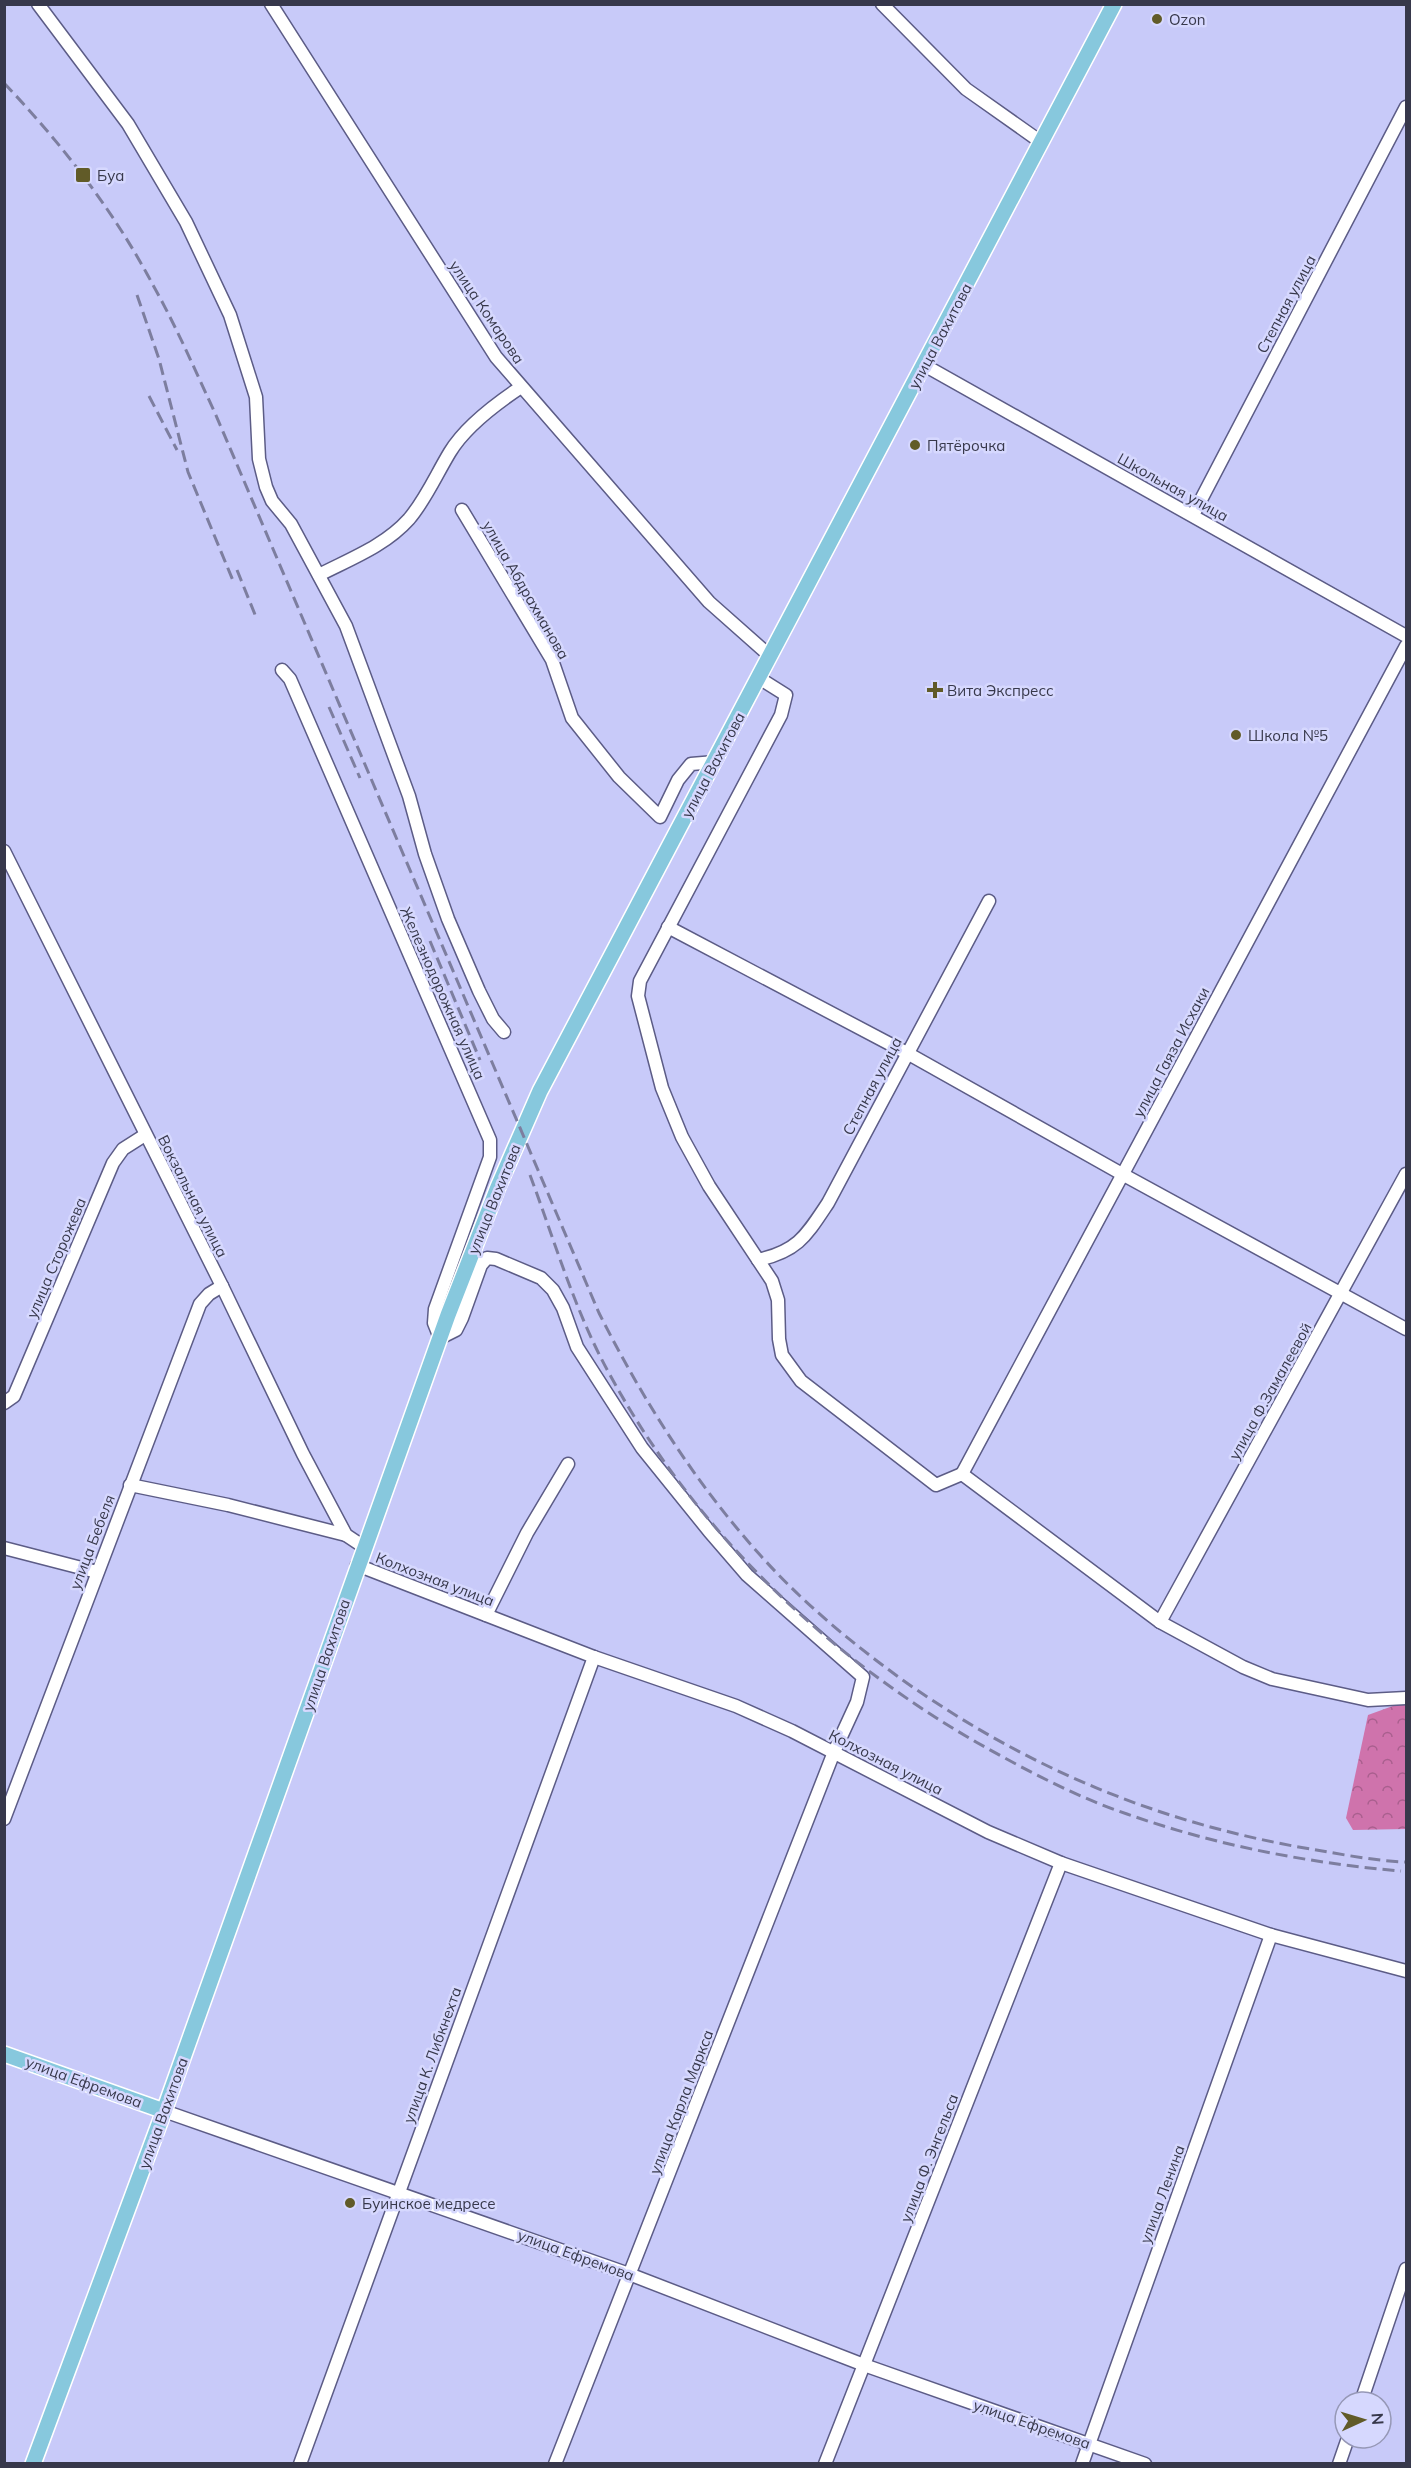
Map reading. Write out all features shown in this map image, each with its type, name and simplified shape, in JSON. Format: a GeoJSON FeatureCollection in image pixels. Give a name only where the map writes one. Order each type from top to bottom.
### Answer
{"type":"FeatureCollection","features":[{"type":"Feature","properties":{"kind":"main road","name":"улица Вахитова"},"geometry":{"type":"LineString","coordinates":[[33,2463],[164,2111],[357,1565],[440,1338],[519,1137],[540,1091],[1114,4]]}},
{"type":"Feature","properties":{"kind":"main road","name":"улица Ефремова"},"geometry":{"type":"LineString","coordinates":[[4,2054],[164,2111]]}},
{"type":"Feature","properties":{"kind":"street"},"geometry":{"type":"LineString","coordinates":[[38,4],[128,124],[186,222],[230,315],[252,378],[256,397],[258,459],[266,487],[272,501],[291,524],[346,626],[409,796],[425,854],[448,919],[479,991],[493,1019],[504,1032]]}},
{"type":"Feature","properties":{"kind":"street","name":"улица Комарова"},"geometry":{"type":"LineString","coordinates":[[271,4],[496,357],[709,602],[770,656]]}},
{"type":"Feature","properties":{"kind":"street"},"geometry":{"type":"LineString","coordinates":[[882,4],[966,89],[1041,142]]}},
{"type":"Feature","properties":{"kind":"street","name":"Степная улица"},"geometry":{"type":"LineString","coordinates":[[1193,515],[1407,107]]}},
{"type":"Feature","properties":{"kind":"street","name":"Школьная улица"},"geometry":{"type":"LineString","coordinates":[[924,365],[1407,636]]}},
{"type":"Feature","properties":{"kind":"street"},"geometry":{"type":"LineString","coordinates":[[319,575],[386,541],[409,519],[435,482],[451,450],[491,407],[521,387]]}},
{"type":"Feature","properties":{"kind":"street","name":"улица Абдрахманова"},"geometry":{"type":"LineString","coordinates":[[462,510],[552,660],[572,718],[643,803],[660,817],[678,780],[691,764],[715,762]]}},
{"type":"Feature","properties":{"kind":"street","name":"улица Гаяза Исхаки"},"geometry":{"type":"LineString","coordinates":[[962,1474],[1407,646]]}},
{"type":"Feature","properties":{"kind":"street","name":"Железнодорожная улица"},"geometry":{"type":"LineString","coordinates":[[282,670],[290,679],[490,1140],[490,1157],[435,1309],[434,1323],[440,1338]]}},
{"type":"Feature","properties":{"kind":"street"},"geometry":{"type":"LineString","coordinates":[[759,678],[786,695],[782,715],[640,981],[638,996],[662,1088],[682,1137],[709,1186],[772,1281],[778,1300],[782,1355],[801,1381],[936,1485],[962,1474],[1160,1622],[1243,1667],[1272,1679],[1368,1700],[1405,1694]]}},
{"type":"Feature","properties":{"kind":"street","name":"Вокзальная улица"},"geometry":{"type":"LineString","coordinates":[[4,851],[222,1286],[303,1454],[346,1535],[364,1547]]}},
{"type":"Feature","properties":{"kind":"street","name":"Степная улица"},"geometry":{"type":"LineString","coordinates":[[758,1260],[781,1255],[797,1243],[812,1227],[828,1203],[989,901]]}},
{"type":"Feature","properties":{"kind":"street"},"geometry":{"type":"LineString","coordinates":[[668,927],[907,1053],[1122,1174],[1407,1329]]}},
{"type":"Feature","properties":{"kind":"street","name":"улица Сторожева"},"geometry":{"type":"LineString","coordinates":[[6,1402],[14,1396],[113,1163],[123,1149],[145,1135]]}},
{"type":"Feature","properties":{"kind":"street","name":"улица Ф.Замалеевой"},"geometry":{"type":"LineString","coordinates":[[1160,1622],[1407,1174]]}},
{"type":"Feature","properties":{"kind":"street","name":"улица Карла Маркса"},"geometry":{"type":"LineString","coordinates":[[440,1338],[456,1330],[481,1265],[487,1258],[496,1259],[541,1278],[553,1290],[563,1308],[577,1347],[642,1448],[701,1522],[747,1575],[863,1677],[857,1702],[834,1752],[555,2463]]}},
{"type":"Feature","properties":{"kind":"street","name":"улица Бебеля"},"geometry":{"type":"LineString","coordinates":[[6,1811],[200,1304],[209,1294],[222,1286]]}},
{"type":"Feature","properties":{"kind":"street"},"geometry":{"type":"LineString","coordinates":[[486,1615],[527,1533],[568,1464]]}},
{"type":"Feature","properties":{"kind":"street"},"geometry":{"type":"LineString","coordinates":[[130,1485],[228,1505],[346,1535]]}},
{"type":"Feature","properties":{"kind":"street"},"geometry":{"type":"LineString","coordinates":[[4,1548],[97,1572]]}},
{"type":"Feature","properties":{"kind":"street","name":"Колхозная улица"},"geometry":{"type":"LineString","coordinates":[[357,1565],[594,1657],[736,1706],[834,1752],[988,1832],[1061,1863],[1271,1935],[1407,1971]]}},
{"type":"Feature","properties":{"kind":"street","name":"улица К. Либкнехта"},"geometry":{"type":"LineString","coordinates":[[300,2463],[594,1657]]}},
{"type":"Feature","properties":{"kind":"street","name":"улица Ф. Энгельса"},"geometry":{"type":"LineString","coordinates":[[825,2463],[1061,1863]]}},
{"type":"Feature","properties":{"kind":"street","name":"улица Ленина"},"geometry":{"type":"LineString","coordinates":[[1082,2463],[1271,1935]]}},
{"type":"Feature","properties":{"kind":"street","name":"улица Ефремова"},"geometry":{"type":"LineString","coordinates":[[164,2111],[629,2274],[864,2365],[1145,2463]]}},
{"type":"Feature","properties":{"kind":"street"},"geometry":{"type":"LineString","coordinates":[[1365,2390],[1407,2269]]}},
{"type":"Feature","properties":{"kind":"green space"},"geometry":{"type":"Polygon","coordinates":[[[1406,1703],[1406,1829],[1353,1830],[1346,1818],[1368,1715],[1406,1703]]]}},
{"type":"Feature","properties":{"kind":"railway"},"geometry":{"type":"LineString","coordinates":[[4,83],[86,179],[138,258],[170,316],[215,413],[599,1313],[652,1409],[714,1499],[777,1574],[830,1623],[904,1681],[999,1741],[1097,1788],[1148,1808],[1200,1824],[1310,1849],[1370,1859],[1406,1862]]}},
{"type":"Feature","properties":{"kind":"railway"},"geometry":{"type":"LineString","coordinates":[[137,295],[159,359],[188,472],[234,583]]}},
{"type":"Feature","properties":{"kind":"railway"},"geometry":{"type":"LineString","coordinates":[[149,396],[177,450]]}},
{"type":"Feature","properties":{"kind":"railway"},"geometry":{"type":"LineString","coordinates":[[237,570],[256,617]]}},
{"type":"Feature","properties":{"kind":"railway"},"geometry":{"type":"LineString","coordinates":[[329,707],[360,778]]}},
{"type":"Feature","properties":{"kind":"railway"},"geometry":{"type":"LineString","coordinates":[[430,941],[480,1060]]}},
{"type":"Feature","properties":{"kind":"railway"},"geometry":{"type":"LineString","coordinates":[[530,1175],[586,1327],[610,1375],[644,1431],[681,1485],[723,1536],[816,1628],[867,1669],[920,1707],[976,1742],[1050,1781],[1107,1807],[1228,1844],[1296,1858],[1401,1871]]}},
{"type":"Feature","properties":{"kind":"place","name":"Ozon"},"geometry":{"type":"Point","coordinates":[1157,19]}},
{"type":"Feature","properties":{"kind":"place","name":"Буа"},"geometry":{"type":"Point","coordinates":[83,175]}},
{"type":"Feature","properties":{"kind":"place","name":"Пятёрочка"},"geometry":{"type":"Point","coordinates":[915,445]}},
{"type":"Feature","properties":{"kind":"place","name":"Вита Экспресс"},"geometry":{"type":"Point","coordinates":[935,690]}},
{"type":"Feature","properties":{"kind":"place","name":"Школа №5"},"geometry":{"type":"Point","coordinates":[1236,735]}},
{"type":"Feature","properties":{"kind":"place","name":"Буинское медресе"},"geometry":{"type":"Point","coordinates":[350,2203]}}]}
